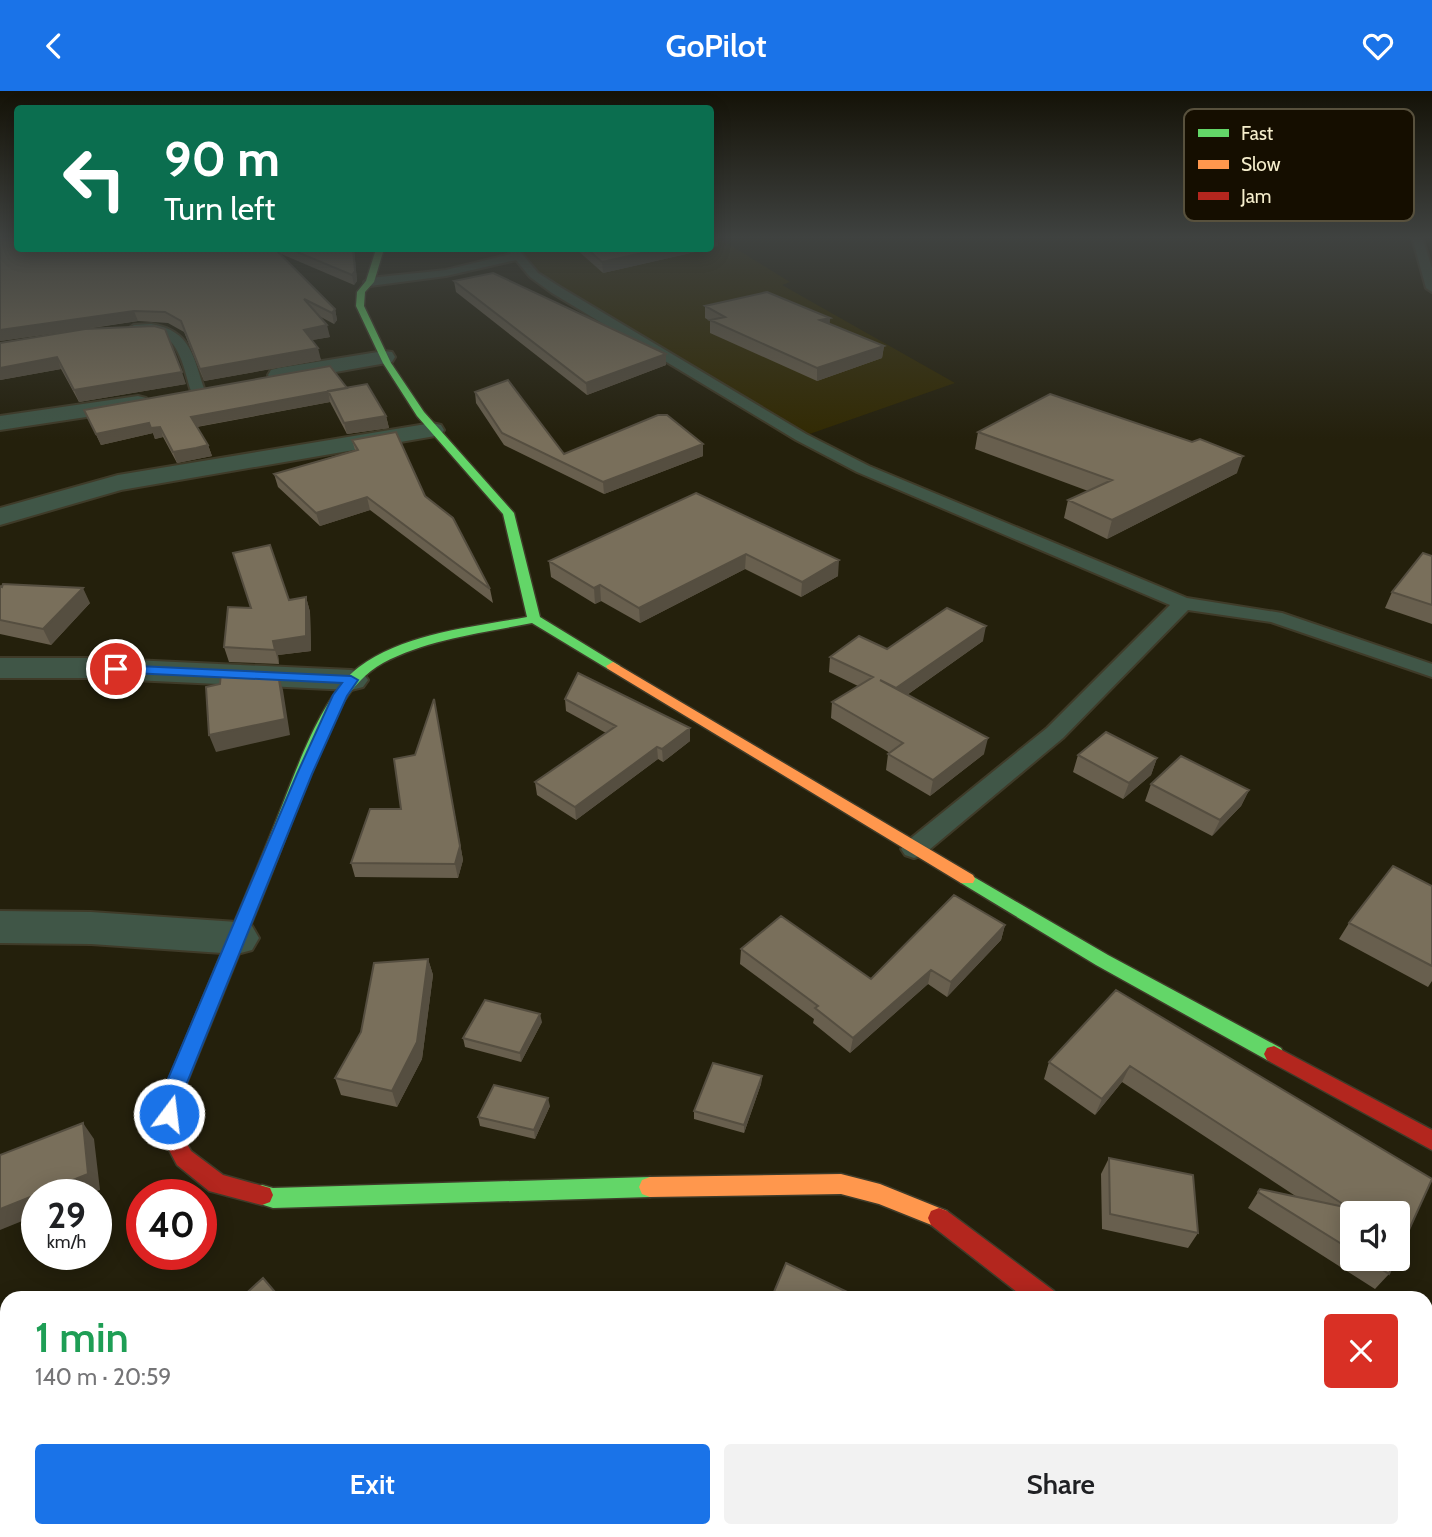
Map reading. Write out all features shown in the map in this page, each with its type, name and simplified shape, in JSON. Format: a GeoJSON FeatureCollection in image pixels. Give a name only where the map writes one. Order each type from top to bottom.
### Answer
{"type":"FeatureCollection","features":[{"type":"Feature","properties":{"kind":"street"},"geometry":{"type":"LineString","coordinates":[[360,304],[384,357],[432,430],[501,502],[508,513],[534,619],[1102,960],[1432,1142]]}},
{"type":"Feature","properties":{"kind":"street"},"geometry":{"type":"LineString","coordinates":[[263,378],[384,357]]}},
{"type":"Feature","properties":{"kind":"street"},"geometry":{"type":"LineString","coordinates":[[0,423],[224,386]]}},
{"type":"Feature","properties":{"kind":"street"},"geometry":{"type":"LineString","coordinates":[[0,517],[118,483],[432,430]]}},
{"type":"Feature","properties":{"kind":"street"},"geometry":{"type":"LineString","coordinates":[[534,619],[461,635],[394,655],[362,670],[340,695],[170,1100],[168,1129],[184,1159],[217,1184],[273,1198],[796,1182],[841,1184],[880,1194],[943,1220],[1035,1291]]}},
{"type":"Feature","properties":{"kind":"street"},"geometry":{"type":"LineString","coordinates":[[0,668],[90,668],[351,680]]}},
{"type":"Feature","properties":{"kind":"street"},"geometry":{"type":"LineString","coordinates":[[0,927],[91,928],[237,937]]}},
{"type":"Feature","properties":{"kind":"lane"},"geometry":{"type":"LineString","coordinates":[[580,304],[801,436],[863,468],[1183,603],[1275,617],[1432,671]]}},
{"type":"Feature","properties":{"kind":"lane"},"geometry":{"type":"LineString","coordinates":[[125,330],[157,328],[168,330],[177,336],[179,395]]}},
{"type":"Feature","properties":{"kind":"lane"},"geometry":{"type":"LineString","coordinates":[[914,849],[1055,733],[1183,603]]}},
{"type":"Feature","properties":{"kind":"shaded area"},"geometry":{"type":"Polygon","coordinates":[[[583,304],[816,304],[955,383],[801,437],[583,304]]]}},
{"type":"Feature","properties":{"kind":"building"},"geometry":{"type":"Polygon","coordinates":[[[0,304],[309,304],[327,325],[304,330],[318,348],[200,369],[181,321],[165,312],[134,311],[0,330],[0,304]]]}},
{"type":"Feature","properties":{"kind":"building"},"geometry":{"type":"Polygon","coordinates":[[[315,304],[330,304],[335,309],[332,313],[315,304]]]}},
{"type":"Feature","properties":{"kind":"building"},"geometry":{"type":"Polygon","coordinates":[[[484,304],[560,304],[666,354],[586,383],[484,304]]]}},
{"type":"Feature","properties":{"kind":"building"},"geometry":{"type":"Polygon","coordinates":[[[797,304],[830,318],[820,320],[884,346],[817,368],[710,320],[725,317],[705,306],[797,304]]]}},
{"type":"Feature","properties":{"kind":"building"},"geometry":{"type":"Polygon","coordinates":[[[154,326],[165,329],[182,372],[74,390],[57,357],[0,368],[0,343],[85,329],[154,326]]]}},
{"type":"Feature","properties":{"kind":"building"},"geometry":{"type":"Polygon","coordinates":[[[330,366],[347,388],[191,417],[208,445],[196,448],[173,452],[160,427],[151,428],[149,423],[96,434],[84,410],[330,366]]]}},
{"type":"Feature","properties":{"kind":"building"},"geometry":{"type":"Polygon","coordinates":[[[508,380],[564,454],[658,415],[667,415],[703,444],[603,482],[502,433],[475,392],[508,380]]]}},
{"type":"Feature","properties":{"kind":"building"},"geometry":{"type":"Polygon","coordinates":[[[367,384],[386,416],[344,423],[328,391],[367,384]]]}},
{"type":"Feature","properties":{"kind":"building"},"geometry":{"type":"Polygon","coordinates":[[[1050,394],[1192,442],[1200,439],[1243,456],[1112,520],[1068,500],[1112,480],[978,432],[1050,394]]]}},
{"type":"Feature","properties":{"kind":"building"},"geometry":{"type":"Polygon","coordinates":[[[396,432],[425,496],[453,518],[490,589],[367,497],[316,513],[274,474],[358,450],[352,440],[396,432]]]}},
{"type":"Feature","properties":{"kind":"building"},"geometry":{"type":"Polygon","coordinates":[[[696,493],[839,560],[802,582],[746,554],[639,608],[600,585],[594,588],[549,561],[696,493]]]}},
{"type":"Feature","properties":{"kind":"building"},"geometry":{"type":"Polygon","coordinates":[[[270,545],[289,600],[306,597],[306,636],[273,641],[275,650],[224,647],[228,607],[251,608],[233,553],[270,545]]]}},
{"type":"Feature","properties":{"kind":"building"},"geometry":{"type":"Polygon","coordinates":[[[1423,553],[1432,556],[1432,605],[1392,592],[1423,553]]]}},
{"type":"Feature","properties":{"kind":"building"},"geometry":{"type":"Polygon","coordinates":[[[0,586],[83,588],[43,629],[0,620],[0,586]]]}},
{"type":"Feature","properties":{"kind":"building"},"geometry":{"type":"Polygon","coordinates":[[[947,608],[986,626],[896,688],[880,680],[988,738],[933,780],[888,754],[903,743],[832,702],[873,677],[830,657],[859,636],[887,649],[947,608]]]}},
{"type":"Feature","properties":{"kind":"building"},"geometry":{"type":"Polygon","coordinates":[[[221,671],[278,673],[285,719],[209,735],[206,687],[220,684],[221,671]]]}},
{"type":"Feature","properties":{"kind":"building"},"geometry":{"type":"Polygon","coordinates":[[[578,673],[690,728],[662,749],[657,747],[575,807],[535,782],[616,726],[565,699],[578,673]]]}},
{"type":"Feature","properties":{"kind":"building"},"geometry":{"type":"Polygon","coordinates":[[[434,699],[460,846],[455,864],[351,863],[370,809],[401,809],[394,759],[415,755],[434,699]]]}},
{"type":"Feature","properties":{"kind":"building"},"geometry":{"type":"Polygon","coordinates":[[[1106,732],[1157,758],[1129,783],[1078,755],[1106,732]]]}},
{"type":"Feature","properties":{"kind":"building"},"geometry":{"type":"Polygon","coordinates":[[[1181,756],[1249,790],[1220,820],[1151,784],[1181,756]]]}},
{"type":"Feature","properties":{"kind":"building"},"geometry":{"type":"Polygon","coordinates":[[[1393,866],[1432,886],[1432,966],[1349,923],[1393,866]]]}},
{"type":"Feature","properties":{"kind":"building"},"geometry":{"type":"Polygon","coordinates":[[[954,895],[1005,925],[951,982],[931,970],[853,1038],[815,1008],[818,1006],[741,949],[781,916],[871,979],[954,895]]]}},
{"type":"Feature","properties":{"kind":"building"},"geometry":{"type":"Polygon","coordinates":[[[428,959],[417,1042],[392,1091],[335,1078],[361,1032],[374,963],[428,959]]]}},
{"type":"Feature","properties":{"kind":"building"},"geometry":{"type":"Polygon","coordinates":[[[1116,990],[1432,1179],[1410,1228],[1410,1201],[1340,1202],[1130,1066],[1102,1099],[1049,1062],[1116,990]]]}},
{"type":"Feature","properties":{"kind":"building"},"geometry":{"type":"Polygon","coordinates":[[[485,1000],[540,1014],[520,1053],[463,1038],[485,1000]]]}},
{"type":"Feature","properties":{"kind":"building"},"geometry":{"type":"Polygon","coordinates":[[[713,1063],[762,1076],[744,1125],[694,1111],[713,1063]]]}},
{"type":"Feature","properties":{"kind":"building"},"geometry":{"type":"Polygon","coordinates":[[[494,1085],[548,1098],[534,1130],[478,1117],[494,1085]]]}},
{"type":"Feature","properties":{"kind":"building"},"geometry":{"type":"Polygon","coordinates":[[[83,1123],[88,1174],[75,1179],[21,1179],[21,1201],[0,1209],[0,1155],[83,1123]]]}},
{"type":"Feature","properties":{"kind":"building"},"geometry":{"type":"Polygon","coordinates":[[[1109,1158],[1193,1175],[1198,1233],[1110,1214],[1109,1158]]]}},
{"type":"Feature","properties":{"kind":"building"},"geometry":{"type":"Polygon","coordinates":[[[1260,1189],[1340,1206],[1340,1243],[1258,1192],[1260,1189]]]}},
{"type":"Feature","properties":{"kind":"building"},"geometry":{"type":"Polygon","coordinates":[[[786,1263],[845,1291],[774,1291],[786,1263]]]}},
{"type":"Feature","properties":{"kind":"building"},"geometry":{"type":"Polygon","coordinates":[[[263,1278],[274,1291],[249,1291],[263,1278]]]}},
{"type":"Feature","properties":{"kind":"traffic: fast"},"geometry":{"type":"LineString","coordinates":[[360,304],[387,363],[420,414],[508,513],[534,619],[613,666]]}},
{"type":"Feature","properties":{"kind":"traffic: fast"},"geometry":{"type":"LineString","coordinates":[[240,930],[315,744],[349,684],[362,671],[398,651],[444,637],[534,619]]}},
{"type":"Feature","properties":{"kind":"traffic: fast"},"geometry":{"type":"LineString","coordinates":[[967,879],[1102,960],[1274,1054]]}},
{"type":"Feature","properties":{"kind":"traffic: fast"},"geometry":{"type":"LineString","coordinates":[[262,1195],[273,1198],[650,1187]]}},
{"type":"Feature","properties":{"kind":"traffic: slow"},"geometry":{"type":"LineString","coordinates":[[613,666],[967,879]]}},
{"type":"Feature","properties":{"kind":"traffic: slow"},"geometry":{"type":"LineString","coordinates":[[650,1187],[841,1184],[880,1194],[939,1218]]}},
{"type":"Feature","properties":{"kind":"traffic: jam"},"geometry":{"type":"LineString","coordinates":[[240,930],[170,1100],[168,1129],[184,1158],[217,1184],[262,1195]]}},
{"type":"Feature","properties":{"kind":"traffic: jam"},"geometry":{"type":"LineString","coordinates":[[1274,1054],[1432,1141]]}},
{"type":"Feature","properties":{"kind":"traffic: jam"},"geometry":{"type":"LineString","coordinates":[[939,1218],[1035,1291]]}},
{"type":"Feature","properties":{"kind":"route"},"geometry":{"type":"LineString","coordinates":[[116,669],[351,680],[340,695],[305,774],[170,1100],[169,1114]]}}]}
